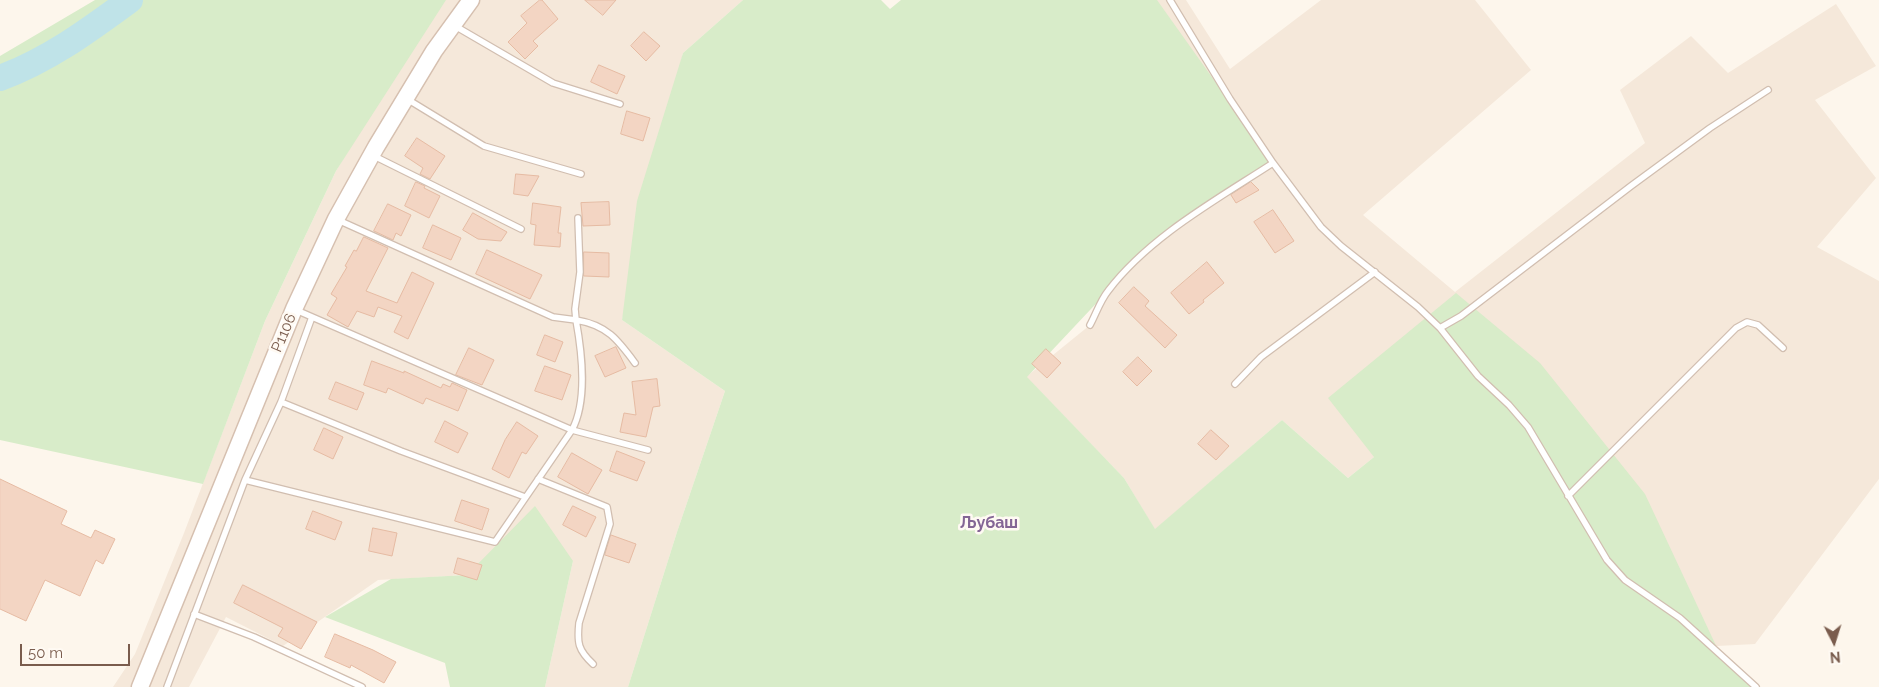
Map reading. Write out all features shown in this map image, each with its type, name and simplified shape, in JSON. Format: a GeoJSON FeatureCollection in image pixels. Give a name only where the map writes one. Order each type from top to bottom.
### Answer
{"type":"FeatureCollection","features":[{"type":"Feature","properties":{"kind":"main road","name":"P1106"},"geometry":{"type":"LineString","coordinates":[[140,687],[294,309],[336,219],[434,52],[471,0]]}},
{"type":"Feature","properties":{"kind":"lane"},"geometry":{"type":"LineString","coordinates":[[1170,0],[1230,99],[1273,163],[1322,227],[1341,246],[1418,306],[1440,328],[1478,376],[1509,405],[1528,427],[1607,560],[1625,580],[1680,618],[1756,687]]}},
{"type":"Feature","properties":{"kind":"lane"},"geometry":{"type":"LineString","coordinates":[[453,25],[553,83],[620,104]]}},
{"type":"Feature","properties":{"kind":"lane"},"geometry":{"type":"LineString","coordinates":[[1440,328],[1476,305],[1710,128],[1768,90]]}},
{"type":"Feature","properties":{"kind":"lane"},"geometry":{"type":"LineString","coordinates":[[406,98],[484,146],[581,174]]}},
{"type":"Feature","properties":{"kind":"lane"},"geometry":{"type":"LineString","coordinates":[[372,155],[521,229]]}},
{"type":"Feature","properties":{"kind":"lane"},"geometry":{"type":"LineString","coordinates":[[1090,325],[1106,293],[1132,262],[1195,213],[1273,163]]}},
{"type":"Feature","properties":{"kind":"lane"},"geometry":{"type":"LineString","coordinates":[[245,480],[495,542],[572,430],[578,418],[582,401],[581,346],[576,320],[580,272],[578,218]]}},
{"type":"Feature","properties":{"kind":"lane"},"geometry":{"type":"LineString","coordinates":[[336,219],[552,317],[591,322],[614,336],[635,363]]}},
{"type":"Feature","properties":{"kind":"lane"},"geometry":{"type":"LineString","coordinates":[[1235,384],[1261,357],[1375,272]]}},
{"type":"Feature","properties":{"kind":"lane"},"geometry":{"type":"LineString","coordinates":[[294,309],[572,430],[648,450]]}},
{"type":"Feature","properties":{"kind":"lane"},"geometry":{"type":"LineString","coordinates":[[167,687],[245,480],[281,402],[312,318]]}},
{"type":"Feature","properties":{"kind":"lane"},"geometry":{"type":"LineString","coordinates":[[1568,496],[1736,328],[1747,322],[1758,325],[1783,348]]}},
{"type":"Feature","properties":{"kind":"lane"},"geometry":{"type":"LineString","coordinates":[[281,402],[401,451],[525,497]]}},
{"type":"Feature","properties":{"kind":"lane"},"geometry":{"type":"LineString","coordinates":[[538,479],[607,507],[610,524],[579,623],[577,638],[578,646],[593,664]]}},
{"type":"Feature","properties":{"kind":"lane"},"geometry":{"type":"LineString","coordinates":[[194,614],[254,637],[362,687]]}},
{"type":"Feature","properties":{"kind":"shaded area"},"geometry":{"type":"Polygon","coordinates":[[[437,0],[743,0],[683,53],[622,320],[725,391],[677,532],[628,687],[545,687],[573,561],[467,575],[378,580],[283,646],[226,617],[189,687],[113,687],[135,654],[184,533],[265,321],[336,171],[437,0]]]}},
{"type":"Feature","properties":{"kind":"shaded area"},"geometry":{"type":"Polygon","coordinates":[[[1152,0],[1186,0],[1230,69],[1321,0],[1475,0],[1531,70],[1363,215],[1455,292],[1645,143],[1620,90],[1691,36],[1728,73],[1836,4],[1876,66],[1815,100],[1876,178],[1817,247],[1879,281],[1879,479],[1755,644],[1698,647],[1374,457],[1348,478],[1282,420],[1155,530],[1124,478],[1026,377],[1090,325],[1106,293],[1152,0]]]}},
{"type":"Feature","properties":{"kind":"green space"},"geometry":{"type":"Polygon","coordinates":[[[95,0],[446,0],[336,171],[265,321],[203,484],[0,440],[0,56],[95,0]]]}},
{"type":"Feature","properties":{"kind":"green space"},"geometry":{"type":"Polygon","coordinates":[[[743,0],[881,0],[890,9],[901,0],[1157,0],[1273,163],[1195,213],[1132,262],[1106,293],[1027,377],[1124,478],[1155,529],[1282,420],[1348,478],[1374,457],[1328,398],[1456,293],[1540,363],[1645,494],[1719,652],[1756,687],[628,687],[677,532],[725,391],[622,320],[637,201],[683,53],[743,0]]]}},
{"type":"Feature","properties":{"kind":"green space"},"geometry":{"type":"Polygon","coordinates":[[[535,506],[573,561],[545,687],[450,687],[445,663],[325,617],[391,579],[467,575],[535,506]]]}},
{"type":"Feature","properties":{"kind":"building"},"geometry":{"type":"Polygon","coordinates":[[[540,0],[558,19],[533,41],[538,46],[525,59],[508,42],[527,23],[521,16],[540,0]]]}},
{"type":"Feature","properties":{"kind":"building"},"geometry":{"type":"Polygon","coordinates":[[[585,0],[616,0],[603,15],[585,0]]]}},
{"type":"Feature","properties":{"kind":"building"},"geometry":{"type":"Polygon","coordinates":[[[644,32],[660,46],[646,61],[631,46],[644,32]]]}},
{"type":"Feature","properties":{"kind":"building"},"geometry":{"type":"Polygon","coordinates":[[[599,65],[625,76],[617,94],[591,82],[599,65]]]}},
{"type":"Feature","properties":{"kind":"building"},"geometry":{"type":"Polygon","coordinates":[[[627,111],[650,118],[643,141],[621,134],[627,111]]]}},
{"type":"Feature","properties":{"kind":"building"},"geometry":{"type":"Polygon","coordinates":[[[417,138],[445,156],[430,179],[420,174],[423,168],[405,156],[417,138]]]}},
{"type":"Feature","properties":{"kind":"building"},"geometry":{"type":"Polygon","coordinates":[[[516,174],[539,176],[528,196],[514,194],[516,174]]]}},
{"type":"Feature","properties":{"kind":"building"},"geometry":{"type":"Polygon","coordinates":[[[416,182],[440,196],[429,218],[405,206],[416,182]]]}},
{"type":"Feature","properties":{"kind":"building"},"geometry":{"type":"Polygon","coordinates":[[[1251,182],[1259,190],[1236,203],[1231,195],[1251,182]]]}},
{"type":"Feature","properties":{"kind":"building"},"geometry":{"type":"Polygon","coordinates":[[[609,202],[610,225],[583,226],[581,203],[609,202]]]}},
{"type":"Feature","properties":{"kind":"building"},"geometry":{"type":"Polygon","coordinates":[[[533,203],[561,207],[558,233],[561,233],[560,247],[534,245],[536,225],[531,224],[533,203]]]}},
{"type":"Feature","properties":{"kind":"building"},"geometry":{"type":"Polygon","coordinates":[[[388,204],[411,215],[401,236],[396,233],[393,240],[374,231],[388,204]]]}},
{"type":"Feature","properties":{"kind":"building"},"geometry":{"type":"Polygon","coordinates":[[[1273,210],[1294,241],[1275,253],[1254,222],[1273,210]]]}},
{"type":"Feature","properties":{"kind":"building"},"geometry":{"type":"Polygon","coordinates":[[[473,213],[507,232],[501,241],[478,239],[463,230],[473,213]]]}},
{"type":"Feature","properties":{"kind":"building"},"geometry":{"type":"Polygon","coordinates":[[[433,225],[461,238],[451,260],[423,248],[433,225]]]}},
{"type":"Feature","properties":{"kind":"building"},"geometry":{"type":"Polygon","coordinates":[[[364,237],[388,248],[366,291],[397,303],[412,272],[434,283],[408,339],[394,332],[402,316],[378,307],[374,317],[357,311],[348,327],[327,315],[337,298],[331,294],[347,267],[345,266],[354,250],[356,251],[364,237]]]}},
{"type":"Feature","properties":{"kind":"building"},"geometry":{"type":"Polygon","coordinates":[[[487,250],[542,275],[530,299],[476,274],[487,250]]]}},
{"type":"Feature","properties":{"kind":"building"},"geometry":{"type":"Polygon","coordinates":[[[584,252],[609,253],[609,277],[584,276],[584,252]]]}},
{"type":"Feature","properties":{"kind":"building"},"geometry":{"type":"Polygon","coordinates":[[[1207,262],[1224,283],[1189,314],[1171,293],[1207,262]]]}},
{"type":"Feature","properties":{"kind":"building"},"geometry":{"type":"Polygon","coordinates":[[[1134,287],[1149,301],[1145,306],[1177,335],[1165,348],[1119,303],[1134,287]]]}},
{"type":"Feature","properties":{"kind":"building"},"geometry":{"type":"Polygon","coordinates":[[[545,335],[563,342],[555,362],[537,355],[545,335]]]}},
{"type":"Feature","properties":{"kind":"building"},"geometry":{"type":"Polygon","coordinates":[[[616,347],[626,368],[605,377],[595,356],[616,347]]]}},
{"type":"Feature","properties":{"kind":"building"},"geometry":{"type":"Polygon","coordinates":[[[469,348],[494,360],[482,385],[456,375],[469,348]]]}},
{"type":"Feature","properties":{"kind":"building"},"geometry":{"type":"Polygon","coordinates":[[[1046,349],[1061,363],[1047,378],[1032,364],[1046,349]]]}},
{"type":"Feature","properties":{"kind":"building"},"geometry":{"type":"Polygon","coordinates":[[[1138,357],[1152,371],[1137,386],[1123,372],[1138,357]]]}},
{"type":"Feature","properties":{"kind":"building"},"geometry":{"type":"Polygon","coordinates":[[[372,361],[404,373],[404,371],[441,388],[443,384],[450,387],[452,383],[467,390],[458,411],[426,398],[423,404],[388,388],[386,393],[364,385],[372,361]]]}},
{"type":"Feature","properties":{"kind":"building"},"geometry":{"type":"Polygon","coordinates":[[[545,366],[571,375],[562,400],[535,391],[545,366]]]}},
{"type":"Feature","properties":{"kind":"building"},"geometry":{"type":"Polygon","coordinates":[[[657,379],[660,406],[653,407],[646,437],[620,432],[624,413],[636,415],[632,382],[657,379]]]}},
{"type":"Feature","properties":{"kind":"building"},"geometry":{"type":"Polygon","coordinates":[[[336,382],[364,393],[357,410],[329,399],[336,382]]]}},
{"type":"Feature","properties":{"kind":"building"},"geometry":{"type":"Polygon","coordinates":[[[445,421],[468,433],[458,453],[435,442],[445,421]]]}},
{"type":"Feature","properties":{"kind":"building"},"geometry":{"type":"Polygon","coordinates":[[[517,422],[538,436],[526,454],[522,452],[509,478],[492,469],[505,440],[517,422]]]}},
{"type":"Feature","properties":{"kind":"building"},"geometry":{"type":"Polygon","coordinates":[[[324,428],[343,437],[333,459],[314,450],[324,428]]]}},
{"type":"Feature","properties":{"kind":"building"},"geometry":{"type":"Polygon","coordinates":[[[1211,430],[1229,446],[1216,460],[1198,444],[1211,430]]]}},
{"type":"Feature","properties":{"kind":"building"},"geometry":{"type":"Polygon","coordinates":[[[617,451],[645,462],[637,481],[610,471],[617,451]]]}},
{"type":"Feature","properties":{"kind":"building"},"geometry":{"type":"Polygon","coordinates":[[[572,453],[602,470],[588,494],[558,477],[572,453]]]}},
{"type":"Feature","properties":{"kind":"building"},"geometry":{"type":"Polygon","coordinates":[[[0,479],[67,511],[61,524],[91,538],[95,530],[115,539],[103,564],[96,560],[80,596],[45,580],[26,621],[0,609],[0,479]]]}},
{"type":"Feature","properties":{"kind":"building"},"geometry":{"type":"Polygon","coordinates":[[[462,500],[489,509],[482,530],[455,521],[462,500]]]}},
{"type":"Feature","properties":{"kind":"building"},"geometry":{"type":"Polygon","coordinates":[[[573,506],[596,517],[586,537],[563,525],[573,506]]]}},
{"type":"Feature","properties":{"kind":"building"},"geometry":{"type":"Polygon","coordinates":[[[313,511],[342,522],[335,540],[306,529],[313,511]]]}},
{"type":"Feature","properties":{"kind":"building"},"geometry":{"type":"Polygon","coordinates":[[[373,528],[397,533],[392,556],[369,551],[373,528]]]}},
{"type":"Feature","properties":{"kind":"building"},"geometry":{"type":"Polygon","coordinates":[[[611,535],[636,544],[629,563],[605,555],[611,535]]]}},
{"type":"Feature","properties":{"kind":"building"},"geometry":{"type":"Polygon","coordinates":[[[458,558],[482,565],[477,580],[454,573],[458,558]]]}},
{"type":"Feature","properties":{"kind":"building"},"geometry":{"type":"Polygon","coordinates":[[[243,585],[317,622],[301,649],[278,636],[283,628],[234,603],[243,585]]]}},
{"type":"Feature","properties":{"kind":"building"},"geometry":{"type":"Polygon","coordinates":[[[335,634],[396,662],[384,683],[351,665],[350,668],[325,657],[335,634]]]}},
{"type":"Feature","properties":{"kind":"waterway"},"geometry":{"type":"LineString","coordinates":[[0,78],[52,53],[130,0]]}},
{"type":"Feature","properties":{"kind":"district","name":"Љубаш"},"geometry":{"type":"Point","coordinates":[989,523]}}]}
